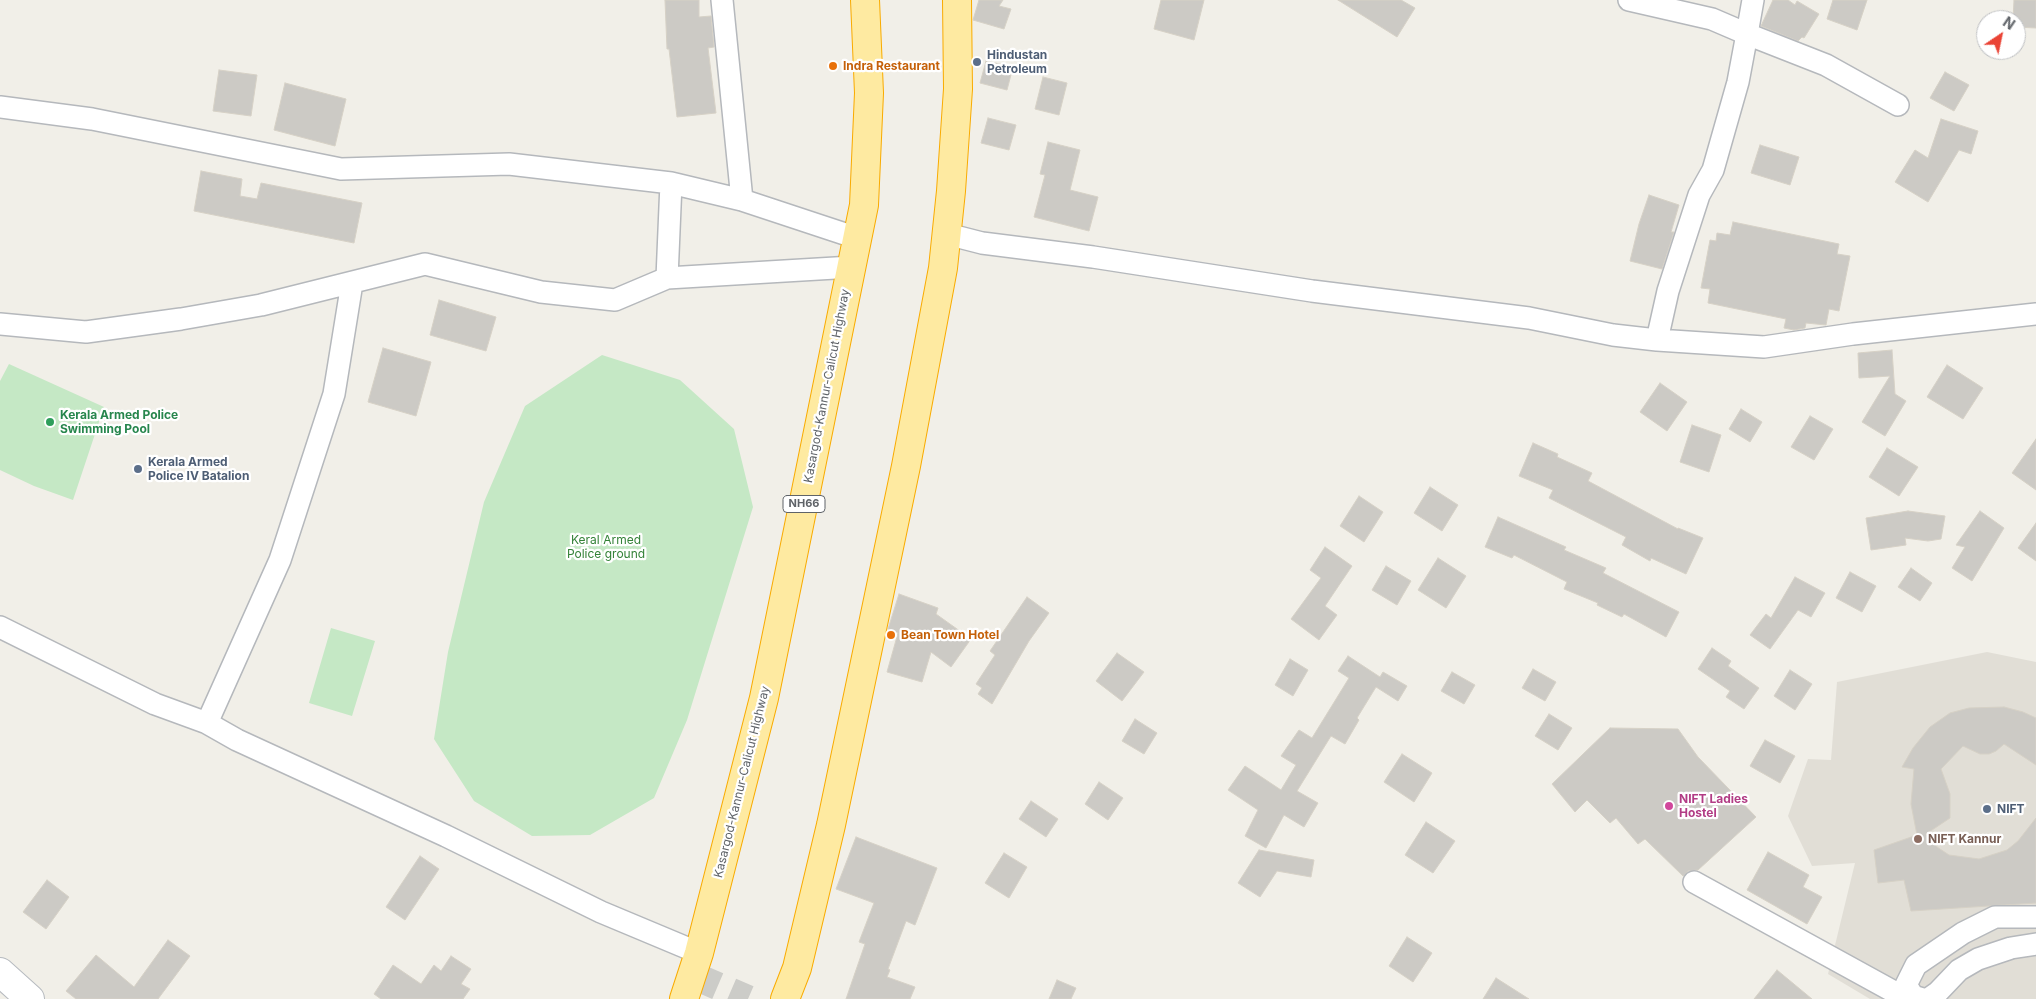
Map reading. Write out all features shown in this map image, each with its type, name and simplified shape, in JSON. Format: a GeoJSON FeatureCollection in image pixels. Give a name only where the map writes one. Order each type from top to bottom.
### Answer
{"type":"FeatureCollection","features":[{"type":"Feature","properties":{"kind":"highway","name":"Kasargod-Kannur-Calicut Highway"},"geometry":{"type":"LineString","coordinates":[[684,999],[699,953],[764,698],[864,205],[869,93],[865,0]]}},
{"type":"Feature","properties":{"kind":"highway"},"geometry":{"type":"LineString","coordinates":[[785,999],[797,968],[831,825],[906,466],[943,268],[958,89],[957,0]]}},
{"type":"Feature","properties":{"kind":"main road"},"geometry":{"type":"LineString","coordinates":[[0,972],[30,999]]}},
{"type":"Feature","properties":{"kind":"street"},"geometry":{"type":"LineString","coordinates":[[722,0],[742,200]]}},
{"type":"Feature","properties":{"kind":"street"},"geometry":{"type":"LineString","coordinates":[[1629,0],[1712,19],[1826,65],[1898,105]]}},
{"type":"Feature","properties":{"kind":"street"},"geometry":{"type":"LineString","coordinates":[[1656,340],[1668,291],[1699,195],[1713,170],[1738,82],[1753,0]]}},
{"type":"Feature","properties":{"kind":"street"},"geometry":{"type":"LineString","coordinates":[[0,107],[92,119],[341,169],[509,164],[671,183],[742,200],[858,238]]}},
{"type":"Feature","properties":{"kind":"street"},"geometry":{"type":"LineString","coordinates":[[667,278],[671,183]]}},
{"type":"Feature","properties":{"kind":"street"},"geometry":{"type":"LineString","coordinates":[[947,234],[982,243],[1093,257],[1312,291],[1529,318],[1612,335],[1656,340],[1764,347],[1853,334],[2036,314]]}},
{"type":"Feature","properties":{"kind":"street"},"geometry":{"type":"LineString","coordinates":[[0,324],[86,332],[181,319],[261,305],[425,264],[541,292],[614,300],[667,278],[852,266]]}},
{"type":"Feature","properties":{"kind":"street"},"geometry":{"type":"LineString","coordinates":[[207,723],[280,560],[334,394],[352,283]]}},
{"type":"Feature","properties":{"kind":"street"},"geometry":{"type":"LineString","coordinates":[[0,627],[155,704],[207,723],[237,740],[446,836],[548,887],[652,935],[699,953]]}},
{"type":"Feature","properties":{"kind":"street"},"geometry":{"type":"LineString","coordinates":[[1694,882],[1907,999]]}},
{"type":"Feature","properties":{"kind":"street"},"geometry":{"type":"LineString","coordinates":[[1924,999],[1913,996],[1906,985],[1916,965],[1963,933],[1995,917],[2036,917]]}},
{"type":"Feature","properties":{"kind":"street"},"geometry":{"type":"LineString","coordinates":[[1928,999],[1938,992],[1959,970],[1978,959],[2011,948],[2036,944]]}},
{"type":"Feature","properties":{"kind":"shaded area","name":"NIFT Kannur"},"geometry":{"type":"Polygon","coordinates":[[[1987,652],[2036,662],[2036,999],[1870,999],[1828,974],[1855,863],[1812,866],[1788,816],[1808,759],[1831,760],[1837,682],[1987,652]]]}},
{"type":"Feature","properties":{"kind":"green space","name":"Keral Armed Police ground"},"geometry":{"type":"Polygon","coordinates":[[[602,355],[680,380],[734,429],[753,507],[687,720],[654,798],[590,835],[532,836],[474,801],[434,739],[448,652],[484,502],[525,406],[602,355]]]}},
{"type":"Feature","properties":{"kind":"green space","name":"Kerala Armed Police Swimming Pool"},"geometry":{"type":"Polygon","coordinates":[[[9,364],[104,407],[73,500],[34,486],[0,470],[0,381],[9,364]]]}},
{"type":"Feature","properties":{"kind":"green space"},"geometry":{"type":"Polygon","coordinates":[[[331,628],[375,641],[352,716],[309,703],[331,628]]]}},
{"type":"Feature","properties":{"kind":"building"},"geometry":{"type":"Polygon","coordinates":[[[665,0],[699,0],[699,17],[711,16],[714,47],[708,48],[716,113],[677,117],[669,49],[667,49],[665,0]]]}},
{"type":"Feature","properties":{"kind":"building"},"geometry":{"type":"Polygon","coordinates":[[[979,0],[1003,0],[999,6],[1011,9],[1004,29],[973,20],[979,0]]]}},
{"type":"Feature","properties":{"kind":"building"},"geometry":{"type":"Polygon","coordinates":[[[1161,0],[1204,0],[1194,40],[1154,29],[1161,0]]]}},
{"type":"Feature","properties":{"kind":"building"},"geometry":{"type":"Polygon","coordinates":[[[1338,0],[1401,0],[1415,8],[1397,37],[1338,0]]]}},
{"type":"Feature","properties":{"kind":"building"},"geometry":{"type":"Polygon","coordinates":[[[1773,0],[1788,0],[1795,5],[1797,1],[1819,14],[1804,38],[1802,37],[1798,41],[1761,26],[1773,0]]]}},
{"type":"Feature","properties":{"kind":"building"},"geometry":{"type":"Polygon","coordinates":[[[1833,0],[1867,0],[1857,30],[1827,19],[1833,0]]]}},
{"type":"Feature","properties":{"kind":"building"},"geometry":{"type":"Polygon","coordinates":[[[2014,0],[2036,0],[2036,28],[2026,28],[2026,10],[2014,10],[2014,0]]]}},
{"type":"Feature","properties":{"kind":"building"},"geometry":{"type":"Polygon","coordinates":[[[986,61],[1013,67],[1007,90],[980,83],[986,61]]]}},
{"type":"Feature","properties":{"kind":"building"},"geometry":{"type":"Polygon","coordinates":[[[219,70],[257,75],[251,116],[213,111],[219,70]]]}},
{"type":"Feature","properties":{"kind":"building"},"geometry":{"type":"Polygon","coordinates":[[[1945,72],[1969,85],[1954,111],[1930,98],[1945,72]]]}},
{"type":"Feature","properties":{"kind":"building"},"geometry":{"type":"Polygon","coordinates":[[[1043,77],[1067,83],[1059,115],[1035,109],[1043,77]]]}},
{"type":"Feature","properties":{"kind":"building"},"geometry":{"type":"Polygon","coordinates":[[[285,83],[346,99],[335,146],[274,130],[285,83]]]}},
{"type":"Feature","properties":{"kind":"building"},"geometry":{"type":"Polygon","coordinates":[[[988,118],[1016,125],[1009,150],[981,143],[988,118]]]}},
{"type":"Feature","properties":{"kind":"building"},"geometry":{"type":"Polygon","coordinates":[[[1941,119],[1978,131],[1971,154],[1959,150],[1928,202],[1895,182],[1915,150],[1928,158],[1941,119]]]}},
{"type":"Feature","properties":{"kind":"building"},"geometry":{"type":"Polygon","coordinates":[[[1048,142],[1080,150],[1070,190],[1098,197],[1089,231],[1034,217],[1045,175],[1040,174],[1048,142]]]}},
{"type":"Feature","properties":{"kind":"building"},"geometry":{"type":"Polygon","coordinates":[[[1760,145],[1799,157],[1790,185],[1751,173],[1760,145]]]}},
{"type":"Feature","properties":{"kind":"building"},"geometry":{"type":"Polygon","coordinates":[[[201,171],[242,179],[240,196],[257,199],[261,183],[362,203],[354,243],[194,211],[201,171]]]}},
{"type":"Feature","properties":{"kind":"building"},"geometry":{"type":"Polygon","coordinates":[[[1649,195],[1679,205],[1671,232],[1674,232],[1662,269],[1630,261],[1639,224],[1649,195]]]}},
{"type":"Feature","properties":{"kind":"building"},"geometry":{"type":"Polygon","coordinates":[[[1733,222],[1839,244],[1837,254],[1850,256],[1839,311],[1829,309],[1826,325],[1806,323],[1805,328],[1794,330],[1784,328],[1786,319],[1708,303],[1710,289],[1701,288],[1710,240],[1716,241],[1717,233],[1730,235],[1733,222]]]}},
{"type":"Feature","properties":{"kind":"building"},"geometry":{"type":"Polygon","coordinates":[[[439,300],[496,317],[486,351],[430,335],[439,300]]]}},
{"type":"Feature","properties":{"kind":"building"},"geometry":{"type":"Polygon","coordinates":[[[383,348],[431,362],[416,416],[368,402],[383,348]]]}},
{"type":"Feature","properties":{"kind":"building"},"geometry":{"type":"Polygon","coordinates":[[[1892,350],[1895,394],[1906,401],[1885,436],[1862,422],[1890,376],[1859,378],[1858,353],[1892,350]]]}},
{"type":"Feature","properties":{"kind":"building"},"geometry":{"type":"Polygon","coordinates":[[[1947,365],[1983,388],[1963,419],[1927,397],[1947,365]]]}},
{"type":"Feature","properties":{"kind":"building"},"geometry":{"type":"Polygon","coordinates":[[[1660,383],[1687,402],[1667,431],[1640,412],[1660,383]]]}},
{"type":"Feature","properties":{"kind":"building"},"geometry":{"type":"Polygon","coordinates":[[[1741,409],[1762,422],[1750,442],[1729,429],[1741,409]]]}},
{"type":"Feature","properties":{"kind":"building"},"geometry":{"type":"Polygon","coordinates":[[[1810,416],[1833,429],[1814,460],[1791,447],[1810,416]]]}},
{"type":"Feature","properties":{"kind":"building"},"geometry":{"type":"Polygon","coordinates":[[[1692,425],[1721,435],[1709,472],[1680,462],[1692,425]]]}},
{"type":"Feature","properties":{"kind":"building"},"geometry":{"type":"Polygon","coordinates":[[[2036,439],[2036,490],[2012,473],[2036,439]]]}},
{"type":"Feature","properties":{"kind":"building"},"geometry":{"type":"Polygon","coordinates":[[[1533,443],[1558,454],[1557,457],[1592,473],[1588,481],[1678,529],[1703,538],[1686,574],[1651,558],[1650,561],[1622,545],[1626,537],[1549,498],[1553,490],[1519,476],[1533,443]]]}},
{"type":"Feature","properties":{"kind":"building"},"geometry":{"type":"Polygon","coordinates":[[[1887,448],[1918,467],[1899,496],[1869,477],[1887,448]]]}},
{"type":"Feature","properties":{"kind":"building"},"geometry":{"type":"Polygon","coordinates":[[[1430,487],[1458,505],[1442,531],[1414,513],[1430,487]]]}},
{"type":"Feature","properties":{"kind":"building"},"geometry":{"type":"Polygon","coordinates":[[[1359,496],[1383,512],[1364,542],[1340,526],[1359,496]]]}},
{"type":"Feature","properties":{"kind":"building"},"geometry":{"type":"Polygon","coordinates":[[[1908,511],[1945,516],[1941,539],[1928,541],[1905,538],[1906,545],[1871,550],[1866,518],[1908,511]]]}},
{"type":"Feature","properties":{"kind":"building"},"geometry":{"type":"Polygon","coordinates":[[[1980,511],[2004,528],[1972,581],[1952,568],[1965,547],[1956,545],[1980,511]]]}},
{"type":"Feature","properties":{"kind":"building"},"geometry":{"type":"Polygon","coordinates":[[[1498,517],[1566,547],[1564,550],[1606,568],[1603,573],[1679,612],[1666,637],[1624,614],[1622,617],[1597,605],[1598,603],[1564,589],[1567,582],[1514,555],[1512,558],[1485,547],[1498,517]]]}},
{"type":"Feature","properties":{"kind":"building"},"geometry":{"type":"Polygon","coordinates":[[[2036,523],[2036,561],[2018,548],[2036,523]]]}},
{"type":"Feature","properties":{"kind":"building"},"geometry":{"type":"Polygon","coordinates":[[[1325,547],[1352,566],[1325,606],[1337,615],[1319,640],[1291,619],[1321,578],[1310,570],[1325,547]]]}},
{"type":"Feature","properties":{"kind":"building"},"geometry":{"type":"Polygon","coordinates":[[[1438,558],[1466,576],[1446,608],[1418,590],[1438,558]]]}},
{"type":"Feature","properties":{"kind":"building"},"geometry":{"type":"Polygon","coordinates":[[[1386,566],[1411,581],[1397,605],[1372,590],[1386,566]]]}},
{"type":"Feature","properties":{"kind":"building"},"geometry":{"type":"Polygon","coordinates":[[[1911,568],[1932,583],[1920,601],[1898,587],[1911,568]]]}},
{"type":"Feature","properties":{"kind":"building"},"geometry":{"type":"Polygon","coordinates":[[[1850,572],[1876,586],[1862,612],[1836,598],[1850,572]]]}},
{"type":"Feature","properties":{"kind":"building"},"geometry":{"type":"Polygon","coordinates":[[[1795,577],[1825,593],[1811,617],[1798,610],[1770,649],[1750,635],[1766,614],[1771,618],[1795,577]]]}},
{"type":"Feature","properties":{"kind":"building"},"geometry":{"type":"Polygon","coordinates":[[[899,594],[938,608],[936,614],[971,639],[951,667],[931,652],[922,682],[887,672],[898,633],[888,629],[899,594]]]}},
{"type":"Feature","properties":{"kind":"building"},"geometry":{"type":"Polygon","coordinates":[[[1027,597],[1049,613],[1029,641],[992,704],[978,694],[982,688],[976,684],[995,655],[990,651],[1027,597]]]}},
{"type":"Feature","properties":{"kind":"building"},"geometry":{"type":"Polygon","coordinates":[[[1712,648],[1731,661],[1728,666],[1759,688],[1744,709],[1726,697],[1730,691],[1698,669],[1712,648]]]}},
{"type":"Feature","properties":{"kind":"building"},"geometry":{"type":"Polygon","coordinates":[[[1117,653],[1144,672],[1122,701],[1096,681],[1117,653]]]}},
{"type":"Feature","properties":{"kind":"building"},"geometry":{"type":"Polygon","coordinates":[[[1348,656],[1380,677],[1383,672],[1407,686],[1398,701],[1376,687],[1357,718],[1359,720],[1345,744],[1331,736],[1297,791],[1318,803],[1304,827],[1284,815],[1266,848],[1245,836],[1258,810],[1228,790],[1245,766],[1281,790],[1296,765],[1281,756],[1299,730],[1312,738],[1349,678],[1338,671],[1348,656]]]}},
{"type":"Feature","properties":{"kind":"building"},"geometry":{"type":"Polygon","coordinates":[[[1290,659],[1308,670],[1293,696],[1275,685],[1290,659]]]}},
{"type":"Feature","properties":{"kind":"building"},"geometry":{"type":"Polygon","coordinates":[[[1533,669],[1556,682],[1545,701],[1522,688],[1533,669]]]}},
{"type":"Feature","properties":{"kind":"building"},"geometry":{"type":"Polygon","coordinates":[[[1790,670],[1812,684],[1795,710],[1774,696],[1790,670]]]}},
{"type":"Feature","properties":{"kind":"building"},"geometry":{"type":"Polygon","coordinates":[[[1452,672],[1475,685],[1464,704],[1441,691],[1452,672]]]}},
{"type":"Feature","properties":{"kind":"building"},"geometry":{"type":"Polygon","coordinates":[[[2004,707],[2036,718],[2036,765],[2004,744],[1989,754],[1980,754],[1963,746],[1941,769],[1950,794],[1950,818],[1926,834],[1937,847],[1949,855],[1979,859],[2007,850],[2018,841],[2036,818],[2036,903],[1911,911],[1904,880],[1878,883],[1874,850],[1917,835],[1911,804],[1914,769],[1902,767],[1913,748],[1930,727],[1950,713],[1969,708],[2004,707]]]}},
{"type":"Feature","properties":{"kind":"building"},"geometry":{"type":"Polygon","coordinates":[[[1549,714],[1572,728],[1558,750],[1535,736],[1549,714]]]}},
{"type":"Feature","properties":{"kind":"building"},"geometry":{"type":"Polygon","coordinates":[[[1135,719],[1157,733],[1144,754],[1122,741],[1135,719]]]}},
{"type":"Feature","properties":{"kind":"building","name":"NIFT Ladies Hostel"},"geometry":{"type":"Polygon","coordinates":[[[1610,728],[1678,729],[1698,757],[1756,817],[1698,870],[1688,871],[1683,876],[1645,839],[1638,844],[1616,818],[1610,823],[1587,800],[1575,812],[1552,784],[1610,728]]]}},
{"type":"Feature","properties":{"kind":"building"},"geometry":{"type":"Polygon","coordinates":[[[1765,740],[1795,756],[1780,783],[1750,766],[1765,740]]]}},
{"type":"Feature","properties":{"kind":"building"},"geometry":{"type":"Polygon","coordinates":[[[1402,754],[1432,773],[1414,802],[1384,782],[1402,754]]]}},
{"type":"Feature","properties":{"kind":"building"},"geometry":{"type":"Polygon","coordinates":[[[1099,782],[1123,798],[1108,820],[1085,804],[1099,782]]]}},
{"type":"Feature","properties":{"kind":"building"},"geometry":{"type":"Polygon","coordinates":[[[1031,801],[1058,819],[1046,837],[1019,819],[1031,801]]]}},
{"type":"Feature","properties":{"kind":"building"},"geometry":{"type":"Polygon","coordinates":[[[1426,822],[1455,841],[1433,873],[1405,855],[1426,822]]]}},
{"type":"Feature","properties":{"kind":"building"},"geometry":{"type":"Polygon","coordinates":[[[856,837],[937,868],[915,925],[906,921],[888,969],[890,970],[887,977],[915,987],[910,999],[846,999],[865,944],[859,942],[874,903],[836,889],[856,837]]]}},
{"type":"Feature","properties":{"kind":"building"},"geometry":{"type":"Polygon","coordinates":[[[1259,850],[1314,860],[1311,877],[1277,871],[1260,897],[1238,883],[1259,850]]]}},
{"type":"Feature","properties":{"kind":"building"},"geometry":{"type":"Polygon","coordinates":[[[1768,852],[1809,875],[1803,887],[1822,897],[1807,924],[1747,890],[1768,852]]]}},
{"type":"Feature","properties":{"kind":"building"},"geometry":{"type":"Polygon","coordinates":[[[1004,853],[1027,867],[1009,898],[985,883],[1004,853]]]}},
{"type":"Feature","properties":{"kind":"building"},"geometry":{"type":"Polygon","coordinates":[[[420,856],[439,869],[405,920],[386,907],[420,856]]]}},
{"type":"Feature","properties":{"kind":"building"},"geometry":{"type":"Polygon","coordinates":[[[47,880],[69,897],[46,929],[23,912],[47,880]]]}},
{"type":"Feature","properties":{"kind":"building"},"geometry":{"type":"Polygon","coordinates":[[[1407,937],[1432,953],[1413,982],[1389,966],[1407,937]]]}},
{"type":"Feature","properties":{"kind":"building"},"geometry":{"type":"Polygon","coordinates":[[[168,940],[190,956],[158,999],[76,999],[66,991],[96,955],[134,987],[168,940]]]}},
{"type":"Feature","properties":{"kind":"building"},"geometry":{"type":"Polygon","coordinates":[[[451,956],[471,969],[461,984],[470,989],[463,999],[381,999],[374,994],[393,965],[421,984],[434,965],[441,971],[451,956]]]}},
{"type":"Feature","properties":{"kind":"building"},"geometry":{"type":"Polygon","coordinates":[[[1777,970],[1812,999],[1754,999],[1777,970]]]}},
{"type":"Feature","properties":{"kind":"building"},"geometry":{"type":"Polygon","coordinates":[[[1496,978],[1529,999],[1483,999],[1496,978]]]}},
{"type":"Feature","properties":{"kind":"building"},"geometry":{"type":"Polygon","coordinates":[[[1057,980],[1076,988],[1071,999],[1049,999],[1057,980]]]}},
{"type":"Feature","properties":{"kind":"tunnel"},"geometry":{"type":"LineString","coordinates":[[692,975],[748,999]]}},
{"type":"Feature","properties":{"kind":"place","name":"Hindustan Petroleum"},"geometry":{"type":"Point","coordinates":[977,62]}},
{"type":"Feature","properties":{"kind":"place","name":"Indra Restaurant"},"geometry":{"type":"Point","coordinates":[833,66]}},
{"type":"Feature","properties":{"kind":"place","name":"Kerala Armed Police Swimming Pool"},"geometry":{"type":"Point","coordinates":[50,422]}},
{"type":"Feature","properties":{"kind":"place","name":"Kerala Armed Police IV Batalion"},"geometry":{"type":"Point","coordinates":[138,469]}},
{"type":"Feature","properties":{"kind":"place","name":"Bean Town Hotel"},"geometry":{"type":"Point","coordinates":[891,635]}},
{"type":"Feature","properties":{"kind":"place","name":"NIFT Ladies Hostel"},"geometry":{"type":"Point","coordinates":[1669,806]}},
{"type":"Feature","properties":{"kind":"place","name":"NIFT"},"geometry":{"type":"Point","coordinates":[1987,809]}},
{"type":"Feature","properties":{"kind":"place","name":"NIFT Kannur"},"geometry":{"type":"Point","coordinates":[1918,839]}}]}
